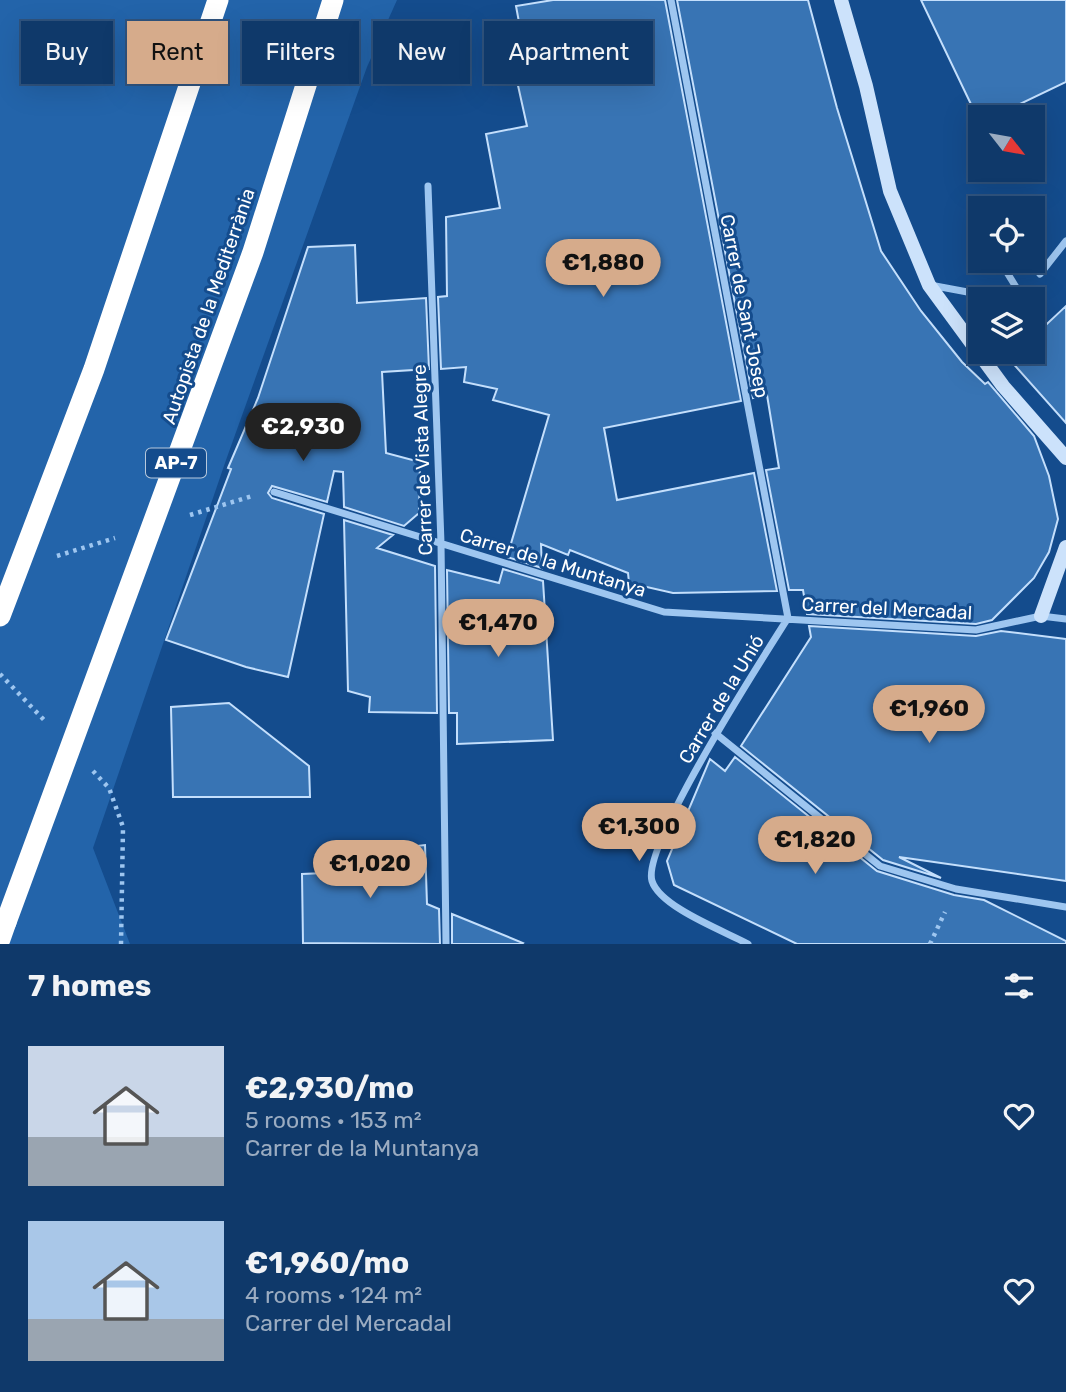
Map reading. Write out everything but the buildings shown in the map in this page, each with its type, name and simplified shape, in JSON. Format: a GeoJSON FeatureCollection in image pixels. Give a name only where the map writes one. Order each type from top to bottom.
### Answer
{"type":"FeatureCollection","features":[{"type":"Feature","properties":{"kind":"highway"},"geometry":{"type":"LineString","coordinates":[[0,616],[94,369],[218,0]]}},
{"type":"Feature","properties":{"kind":"highway","name":"Autopista de la Mediterrània"},"geometry":{"type":"LineString","coordinates":[[3,930],[253,252],[333,0]]}},
{"type":"Feature","properties":{"kind":"street","name":"Carrer de Sant Josep"},"geometry":{"type":"LineString","coordinates":[[671,0],[788,618]]}},
{"type":"Feature","properties":{"kind":"street"},"geometry":{"type":"LineString","coordinates":[[841,0],[866,86],[890,191],[929,285],[1003,386],[1066,458]]}},
{"type":"Feature","properties":{"kind":"street","name":"Carrer de Vista Alegre"},"geometry":{"type":"LineString","coordinates":[[428,186],[441,543],[446,944]]}},
{"type":"Feature","properties":{"kind":"street"},"geometry":{"type":"LineString","coordinates":[[1045,268],[1066,241]]}},
{"type":"Feature","properties":{"kind":"street"},"geometry":{"type":"LineString","coordinates":[[929,285],[968,292]]}},
{"type":"Feature","properties":{"kind":"street","name":"Carrer de la Muntanya"},"geometry":{"type":"LineString","coordinates":[[274,492],[664,612],[788,618]]}},
{"type":"Feature","properties":{"kind":"street"},"geometry":{"type":"LineString","coordinates":[[1041,616],[1066,547]]}},
{"type":"Feature","properties":{"kind":"street","name":"Carrer del Mercadal"},"geometry":{"type":"LineString","coordinates":[[788,618],[976,631],[1041,616],[1066,619]]}},
{"type":"Feature","properties":{"kind":"street","name":"Carrer de la Unió"},"geometry":{"type":"LineString","coordinates":[[748,944],[661,898],[651,880],[655,854],[715,733],[788,618]]}},
{"type":"Feature","properties":{"kind":"street"},"geometry":{"type":"LineString","coordinates":[[715,733],[880,866],[956,889],[1066,907]]}},
{"type":"Feature","properties":{"kind":"street"},"geometry":{"type":"LineString","coordinates":[[726,944],[731,934]]}},
{"type":"Feature","properties":{"kind":"path"},"geometry":{"type":"LineString","coordinates":[[121,944],[122,827]]}},
{"type":"Feature","properties":{"kind":"path"},"geometry":{"type":"LineString","coordinates":[[930,944],[956,889]]}},
{"type":"Feature","properties":{"kind":"shaded area"},"geometry":{"type":"Polygon","coordinates":[[[0,0],[397,0],[388,21],[373,21],[373,54],[226,460],[93,848],[130,944],[0,944],[0,0]]]}}]}
